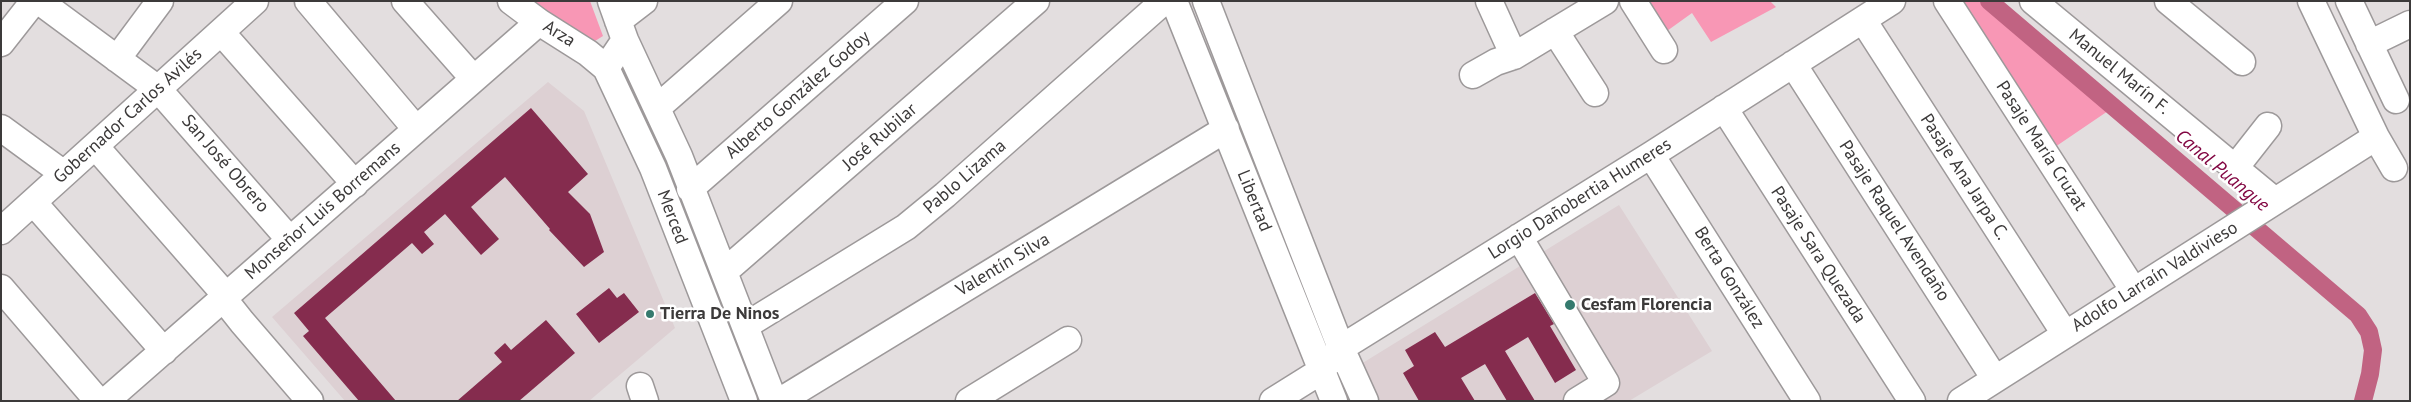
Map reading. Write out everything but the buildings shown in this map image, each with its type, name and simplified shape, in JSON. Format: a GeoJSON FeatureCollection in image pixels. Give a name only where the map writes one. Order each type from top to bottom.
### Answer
{"type":"FeatureCollection","features":[{"type":"Feature","properties":{"kind":"street"},"geometry":{"type":"LineString","coordinates":[[1,43],[34,1]]}},
{"type":"Feature","properties":{"kind":"street","name":"San José Obrero"},"geometry":{"type":"LineString","coordinates":[[39,1],[158,89],[290,240]]}},
{"type":"Feature","properties":{"kind":"street"},"geometry":{"type":"LineString","coordinates":[[117,59],[160,1]]}},
{"type":"Feature","properties":{"kind":"street","name":"Gobernador Carlos Avilés"},"geometry":{"type":"LineString","coordinates":[[1,231],[255,1]]}},
{"type":"Feature","properties":{"kind":"street"},"geometry":{"type":"LineString","coordinates":[[308,1],[416,130]]}},
{"type":"Feature","properties":{"kind":"street"},"geometry":{"type":"LineString","coordinates":[[405,1],[473,78]]}},
{"type":"Feature","properties":{"kind":"street","name":"Arza"},"geometry":{"type":"LineString","coordinates":[[511,1],[539,22],[588,53],[606,68]]}},
{"type":"Feature","properties":{"kind":"street"},"geometry":{"type":"LineString","coordinates":[[606,68],[618,21],[644,1]]}},
{"type":"Feature","properties":{"kind":"street"},"geometry":{"type":"LineString","coordinates":[[658,107],[779,1]]}},
{"type":"Feature","properties":{"kind":"street","name":"Alberto González Godoy"},"geometry":{"type":"LineString","coordinates":[[690,189],[904,1]]}},
{"type":"Feature","properties":{"kind":"street","name":"José Rubilar"},"geometry":{"type":"LineString","coordinates":[[724,272],[1036,1]]}},
{"type":"Feature","properties":{"kind":"street","name":"Pablo Lizama"},"geometry":{"type":"LineString","coordinates":[[745,326],[906,227],[946,195],[1164,1]]}},
{"type":"Feature","properties":{"kind":"street","name":"Libertad"},"geometry":{"type":"LineString","coordinates":[[1174,1],[1334,401]]}},
{"type":"Feature","properties":{"kind":"street","name":"Libertad"},"geometry":{"type":"LineString","coordinates":[[1206,1],[1340,348],[1365,401]]}},
{"type":"Feature","properties":{"kind":"street"},"geometry":{"type":"LineString","coordinates":[[1489,1],[1514,56]]}},
{"type":"Feature","properties":{"kind":"street"},"geometry":{"type":"LineString","coordinates":[[1633,1],[1664,50]]}},
{"type":"Feature","properties":{"kind":"street","name":"Lorgio Dañobertia Humeres"},"geometry":{"type":"LineString","coordinates":[[1273,401],[1321,371],[1340,348],[1651,155],[1892,1]]}},
{"type":"Feature","properties":{"kind":"street","name":"Pasaje María Cruzat"},"geometry":{"type":"LineString","coordinates":[[1947,1],[2134,290]]}},
{"type":"Feature","properties":{"kind":"street","name":"Manuel Marín F."},"geometry":{"type":"LineString","coordinates":[[2032,1],[2235,168],[2258,212]]}},
{"type":"Feature","properties":{"kind":"street"},"geometry":{"type":"LineString","coordinates":[[2168,1],[2242,62]]}},
{"type":"Feature","properties":{"kind":"street"},"geometry":{"type":"LineString","coordinates":[[2311,1],[2376,137],[2394,168]]}},
{"type":"Feature","properties":{"kind":"street"},"geometry":{"type":"LineString","coordinates":[[2349,1],[2396,100]]}},
{"type":"Feature","properties":{"kind":"street"},"geometry":{"type":"LineString","coordinates":[[1473,75],[1496,62],[1514,56],[1555,31],[1589,5]]}},
{"type":"Feature","properties":{"kind":"street","name":"Pasaje Ana Jarpa C."},"geometry":{"type":"LineString","coordinates":[[1863,20],[2065,334]]}},
{"type":"Feature","properties":{"kind":"street","name":"Merced"},"geometry":{"type":"LineString","coordinates":[[618,21],[658,107],[774,401]]}},
{"type":"Feature","properties":{"kind":"street","name":"Monseñor Luis Borremans"},"geometry":{"type":"LineString","coordinates":[[106,401],[539,22]]}},
{"type":"Feature","properties":{"kind":"street"},"geometry":{"type":"LineString","coordinates":[[2369,44],[2410,24]]}},
{"type":"Feature","properties":{"kind":"street"},"geometry":{"type":"LineString","coordinates":[[1555,31],[1595,93]]}},
{"type":"Feature","properties":{"kind":"street"},"geometry":{"type":"LineString","coordinates":[[221,32],[355,184]]}},
{"type":"Feature","properties":{"kind":"street","name":"Pasaje Raquel Avendaño"},"geometry":{"type":"LineString","coordinates":[[1793,64],[1995,378]]}},
{"type":"Feature","properties":{"kind":"street","name":"Merced"},"geometry":{"type":"LineString","coordinates":[[606,68],[653,168],[744,401]]}},
{"type":"Feature","properties":{"kind":"street","name":"Pasaje Sara Quezada"},"geometry":{"type":"LineString","coordinates":[[1724,108],[1912,401]]}},
{"type":"Feature","properties":{"kind":"street"},"geometry":{"type":"LineString","coordinates":[[2235,168],[2268,126]]}},
{"type":"Feature","properties":{"kind":"street","name":"Valentín Silva"},"geometry":{"type":"LineString","coordinates":[[780,401],[1226,129]]}},
{"type":"Feature","properties":{"kind":"street"},"geometry":{"type":"LineString","coordinates":[[2,131],[64,174]]}},
{"type":"Feature","properties":{"kind":"street","name":"Adolfo Larraín Valdivieso"},"geometry":{"type":"LineString","coordinates":[[1960,401],[2376,137]]}},
{"type":"Feature","properties":{"kind":"street"},"geometry":{"type":"LineString","coordinates":[[95,146],[222,291],[223,298],[298,397]]}},
{"type":"Feature","properties":{"kind":"street","name":"Berta González"},"geometry":{"type":"LineString","coordinates":[[1651,155],[1807,401]]}},
{"type":"Feature","properties":{"kind":"street"},"geometry":{"type":"LineString","coordinates":[[34,202],[164,351]]}},
{"type":"Feature","properties":{"kind":"street"},"geometry":{"type":"LineString","coordinates":[[1519,237],[1606,383],[1577,401]]}},
{"type":"Feature","properties":{"kind":"street"},"geometry":{"type":"LineString","coordinates":[[1,288],[98,401]]}},
{"type":"Feature","properties":{"kind":"street"},"geometry":{"type":"LineString","coordinates":[[969,401],[1068,340]]}},
{"type":"Feature","properties":{"kind":"shaded area"},"geometry":{"type":"Polygon","coordinates":[[[528,1],[590,1],[603,36],[587,46],[528,1]]]}},
{"type":"Feature","properties":{"kind":"shaded area"},"geometry":{"type":"Polygon","coordinates":[[[1640,1],[1770,1],[1776,7],[1711,42],[1692,13],[1660,36],[1640,1]]]}},
{"type":"Feature","properties":{"kind":"shaded area"},"geometry":{"type":"Polygon","coordinates":[[[1956,1],[1981,1],[2108,111],[2055,147],[1956,1]]]}},
{"type":"Feature","properties":{"kind":"shaded area"},"geometry":{"type":"Polygon","coordinates":[[[548,82],[584,111],[675,328],[589,401],[345,401],[272,317],[548,82]]]}},
{"type":"Feature","properties":{"kind":"shaded area","name":"Cesfam Florencia"},"geometry":{"type":"Polygon","coordinates":[[[1619,205],[1712,351],[1629,401],[1376,401],[1361,364],[1619,205]]]}},
{"type":"Feature","properties":{"kind":"waterway","name":"Canal Puangue"},"geometry":{"type":"LineString","coordinates":[[1989,1],[2358,315],[2369,332],[2373,350],[2370,374],[2363,401]]}},
{"type":"Feature","properties":{"kind":"place","name":"Cesfam Florencia"},"geometry":{"type":"Point","coordinates":[1570,305]}},
{"type":"Feature","properties":{"kind":"place","name":"Tierra De Ninos"},"geometry":{"type":"Point","coordinates":[650,314]}}]}
